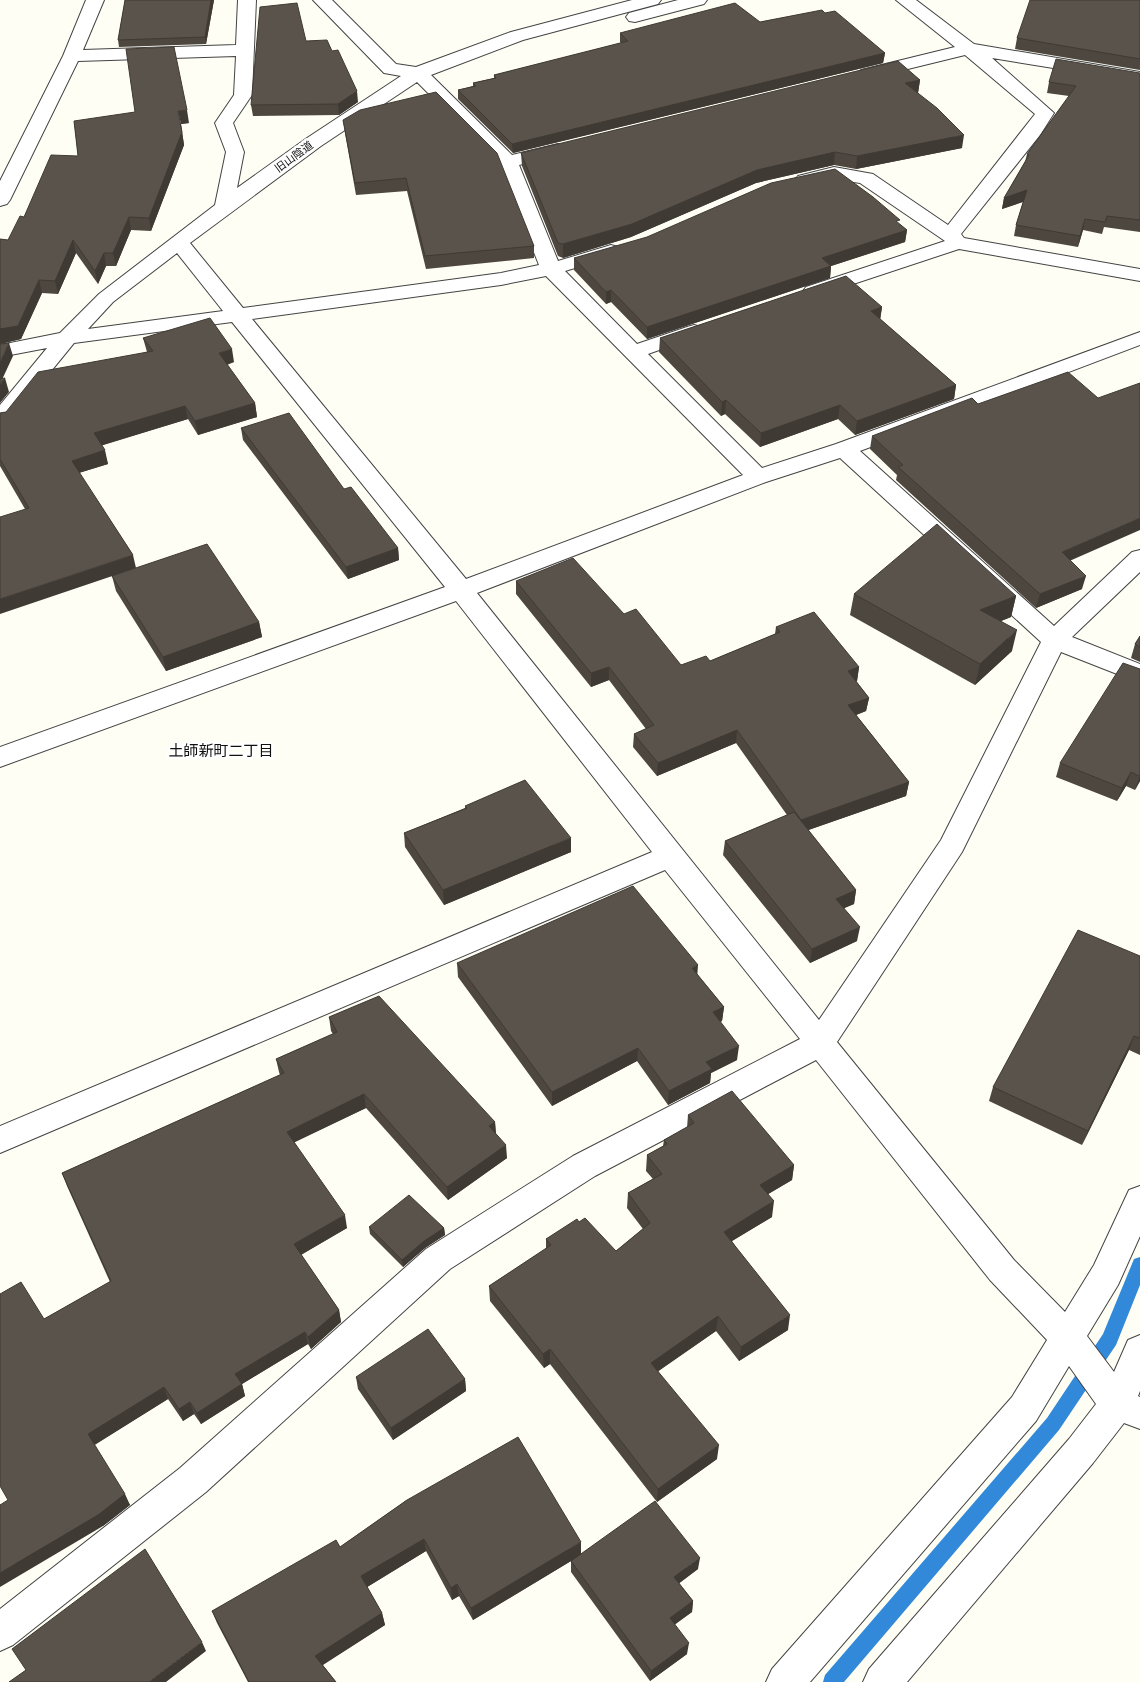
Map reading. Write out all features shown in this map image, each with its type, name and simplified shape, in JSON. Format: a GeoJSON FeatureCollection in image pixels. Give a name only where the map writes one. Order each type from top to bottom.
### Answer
{"type":"FeatureCollection","features":[{"type":"Feature","properties":{"kind":"street"},"geometry":{"type":"LineString","coordinates":[[0,200],[72,56],[95,0]]}},
{"type":"Feature","properties":{"kind":"street"},"geometry":{"type":"LineString","coordinates":[[224,207],[235,152],[224,123],[244,95],[247,0]]}},
{"type":"Feature","properties":{"kind":"street"},"geometry":{"type":"LineString","coordinates":[[322,0],[390,69],[418,73],[698,0]]}},
{"type":"Feature","properties":{"kind":"street","name":"旧山陰道"},"geometry":{"type":"LineString","coordinates":[[0,419],[67,338],[106,298],[224,207],[314,142],[418,73],[517,36],[652,0]]}},
{"type":"Feature","properties":{"kind":"street"},"geometry":{"type":"LineString","coordinates":[[791,299],[954,239],[1045,112],[969,49],[905,0]]}},
{"type":"Feature","properties":{"kind":"street"},"geometry":{"type":"LineString","coordinates":[[854,77],[969,49],[1140,77]]}},
{"type":"Feature","properties":{"kind":"street"},"geometry":{"type":"LineString","coordinates":[[72,56],[245,50]]}},
{"type":"Feature","properties":{"kind":"street"},"geometry":{"type":"LineString","coordinates":[[418,73],[508,162],[551,269],[758,477]]}},
{"type":"Feature","properties":{"kind":"street"},"geometry":{"type":"LineString","coordinates":[[508,162],[576,146]]}},
{"type":"Feature","properties":{"kind":"street"},"geometry":{"type":"LineString","coordinates":[[789,183],[834,173],[866,178],[954,239],[1140,275]]}},
{"type":"Feature","properties":{"kind":"street"},"geometry":{"type":"LineString","coordinates":[[178,242],[461,590],[670,856],[1002,1270],[1069,1340],[1124,1406]]}},
{"type":"Feature","properties":{"kind":"street"},"geometry":{"type":"LineString","coordinates":[[0,351],[67,338],[501,279],[551,269],[630,246]]}},
{"type":"Feature","properties":{"kind":"street"},"geometry":{"type":"LineString","coordinates":[[634,352],[717,324]]}},
{"type":"Feature","properties":{"kind":"street"},"geometry":{"type":"LineString","coordinates":[[0,757],[461,590],[758,477],[844,449],[1140,338]]}},
{"type":"Feature","properties":{"kind":"street"},"geometry":{"type":"LineString","coordinates":[[844,449],[1054,640],[1140,674]]}},
{"type":"Feature","properties":{"kind":"street"},"geometry":{"type":"LineString","coordinates":[[0,1632],[193,1480],[438,1259],[584,1166],[820,1043],[952,845],[1054,640],[1140,558]]}},
{"type":"Feature","properties":{"kind":"street"},"geometry":{"type":"LineString","coordinates":[[0,1140],[670,856]]}},
{"type":"Feature","properties":{"kind":"street"},"geometry":{"type":"LineString","coordinates":[[785,1682],[1024,1409],[1069,1340],[1106,1275],[1140,1200]]}},
{"type":"Feature","properties":{"kind":"street"},"geometry":{"type":"LineString","coordinates":[[882,1682],[1080,1451],[1124,1406],[1140,1351]]}},
{"type":"Feature","properties":{"kind":"building"},"geometry":{"type":"Polygon","coordinates":[[[125,0],[211,0],[205,37],[118,40],[125,0]]]}},
{"type":"Feature","properties":{"kind":"building"},"geometry":{"type":"Polygon","coordinates":[[[1030,0],[1140,0],[1140,59],[1017,38],[1030,0]]]}},
{"type":"Feature","properties":{"kind":"building"},"geometry":{"type":"Polygon","coordinates":[[[297,3],[306,41],[327,40],[332,51],[338,50],[357,91],[338,104],[251,105],[260,7],[297,3]]]}},
{"type":"Feature","properties":{"kind":"building"},"geometry":{"type":"Polygon","coordinates":[[[735,3],[760,22],[822,10],[825,13],[835,11],[885,53],[512,144],[458,90],[476,86],[473,83],[496,78],[494,75],[628,41],[620,33],[735,3]]]}},
{"type":"Feature","properties":{"kind":"building"},"geometry":{"type":"Polygon","coordinates":[[[174,47],[187,110],[178,111],[182,132],[149,218],[129,217],[113,253],[104,253],[95,271],[73,240],[55,281],[39,280],[18,326],[0,329],[0,239],[8,240],[20,216],[24,217],[51,155],[78,156],[74,121],[135,112],[126,49],[174,47]]]}},
{"type":"Feature","properties":{"kind":"building"},"geometry":{"type":"Polygon","coordinates":[[[1056,59],[1140,73],[1140,220],[1107,216],[1105,222],[1085,219],[1080,236],[1016,225],[1027,190],[1004,198],[1029,155],[1027,154],[1076,86],[1049,82],[1056,59]]]}},
{"type":"Feature","properties":{"kind":"building"},"geometry":{"type":"Polygon","coordinates":[[[898,61],[920,80],[905,83],[937,108],[964,135],[857,156],[835,152],[757,170],[632,224],[563,244],[558,243],[521,153],[898,61]]]}},
{"type":"Feature","properties":{"kind":"building"},"geometry":{"type":"Polygon","coordinates":[[[436,92],[497,153],[534,246],[425,256],[406,178],[355,183],[343,120],[360,110],[436,92]]]}},
{"type":"Feature","properties":{"kind":"building"},"geometry":{"type":"Polygon","coordinates":[[[835,169],[873,197],[900,220],[896,221],[907,230],[822,258],[831,266],[647,327],[611,290],[606,292],[574,258],[647,237],[771,183],[835,169]]]}},
{"type":"Feature","properties":{"kind":"building"},"geometry":{"type":"Polygon","coordinates":[[[846,276],[882,307],[871,311],[956,385],[857,421],[840,405],[761,433],[726,400],[722,402],[660,338],[846,276]]]}},
{"type":"Feature","properties":{"kind":"building"},"geometry":{"type":"Polygon","coordinates":[[[210,318],[232,349],[219,353],[255,403],[195,421],[185,406],[94,433],[105,450],[72,461],[133,555],[0,599],[0,517],[29,508],[0,459],[0,413],[6,412],[38,372],[153,351],[143,338],[210,318]]]}},
{"type":"Feature","properties":{"kind":"building"},"geometry":{"type":"Polygon","coordinates":[[[9,343],[0,363],[0,344],[9,343]]]}},
{"type":"Feature","properties":{"kind":"building"},"geometry":{"type":"Polygon","coordinates":[[[1068,372],[1098,398],[1140,383],[1140,518],[1062,552],[1086,576],[1040,594],[898,467],[903,465],[872,436],[972,398],[978,404],[1068,372]]]}},
{"type":"Feature","properties":{"kind":"building"},"geometry":{"type":"Polygon","coordinates":[[[289,413],[344,489],[351,487],[398,548],[346,567],[241,428],[289,413]]]}},
{"type":"Feature","properties":{"kind":"building"},"geometry":{"type":"Polygon","coordinates":[[[937,524],[1016,596],[980,610],[1017,630],[980,664],[854,594],[937,524]]]}},
{"type":"Feature","properties":{"kind":"building"},"geometry":{"type":"Polygon","coordinates":[[[207,544],[259,622],[163,657],[112,576],[207,544]]]}},
{"type":"Feature","properties":{"kind":"building"},"geometry":{"type":"Polygon","coordinates":[[[573,558],[624,614],[636,609],[681,665],[706,656],[710,661],[780,632],[776,627],[814,612],[859,667],[848,671],[869,698],[848,705],[909,782],[801,820],[737,730],[658,763],[634,734],[654,725],[609,667],[591,673],[516,581],[573,558]]]}},
{"type":"Feature","properties":{"kind":"building"},"geometry":{"type":"Polygon","coordinates":[[[1140,636],[1140,647],[1135,644],[1140,636]]]}},
{"type":"Feature","properties":{"kind":"building"},"geometry":{"type":"Polygon","coordinates":[[[1123,663],[1140,669],[1140,775],[1131,772],[1122,788],[1060,763],[1123,663]]]}},
{"type":"Feature","properties":{"kind":"building"},"geometry":{"type":"Polygon","coordinates":[[[525,780],[571,838],[443,890],[404,833],[467,808],[465,806],[525,780]]]}},
{"type":"Feature","properties":{"kind":"building"},"geometry":{"type":"Polygon","coordinates":[[[794,812],[856,890],[836,899],[860,927],[812,949],[725,841],[794,812]]]}},
{"type":"Feature","properties":{"kind":"building"},"geometry":{"type":"Polygon","coordinates":[[[633,886],[698,965],[692,968],[724,1007],[713,1012],[739,1046],[706,1062],[712,1069],[669,1091],[638,1048],[552,1092],[457,963],[633,886]]]}},
{"type":"Feature","properties":{"kind":"building"},"geometry":{"type":"Polygon","coordinates":[[[1078,930],[1140,956],[1140,1038],[1134,1036],[1088,1131],[993,1087],[1078,930]]]}},
{"type":"Feature","properties":{"kind":"building"},"geometry":{"type":"Polygon","coordinates":[[[379,996],[495,1122],[489,1126],[506,1145],[447,1187],[364,1094],[287,1132],[345,1215],[294,1244],[339,1310],[308,1337],[305,1332],[235,1374],[242,1384],[197,1413],[190,1402],[179,1409],[164,1387],[88,1434],[125,1494],[98,1515],[0,1573],[0,1505],[8,1500],[0,1486],[0,1294],[21,1282],[44,1319],[111,1281],[62,1173],[284,1073],[276,1059],[337,1032],[329,1017],[379,996]]]}},
{"type":"Feature","properties":{"kind":"building"},"geometry":{"type":"Polygon","coordinates":[[[732,1091],[794,1165],[760,1185],[774,1201],[724,1232],[790,1315],[741,1347],[718,1316],[651,1363],[719,1445],[658,1489],[550,1349],[543,1354],[489,1286],[551,1245],[546,1239],[577,1219],[579,1222],[585,1218],[616,1251],[650,1223],[628,1193],[662,1174],[647,1155],[667,1144],[664,1140],[694,1123],[688,1115],[732,1091]]]}},
{"type":"Feature","properties":{"kind":"building"},"geometry":{"type":"Polygon","coordinates":[[[409,1195],[444,1228],[424,1241],[402,1260],[369,1227],[409,1195]]]}},
{"type":"Feature","properties":{"kind":"building"},"geometry":{"type":"Polygon","coordinates":[[[428,1329],[465,1379],[391,1428],[356,1377],[428,1329]]]}},
{"type":"Feature","properties":{"kind":"building"},"geometry":{"type":"Polygon","coordinates":[[[518,1437],[581,1542],[471,1608],[457,1584],[451,1588],[424,1539],[361,1576],[382,1613],[315,1656],[336,1682],[249,1682],[212,1611],[336,1540],[340,1547],[407,1500],[518,1437]]]}},
{"type":"Feature","properties":{"kind":"building"},"geometry":{"type":"Polygon","coordinates":[[[655,1501],[700,1558],[674,1577],[693,1601],[670,1618],[689,1643],[651,1671],[571,1561],[655,1501]]]}},
{"type":"Feature","properties":{"kind":"building"},"geometry":{"type":"Polygon","coordinates":[[[145,1549],[202,1642],[149,1682],[9,1682],[26,1670],[12,1649],[145,1549]]]}},
{"type":"Feature","properties":{"kind":"waterway"},"geometry":{"type":"LineString","coordinates":[[832,1682],[1053,1424],[1110,1339],[1140,1264]]}},
{"type":"Feature","properties":{"kind":"district","name":"土師新町二丁目"},"geometry":{"type":"Point","coordinates":[221,751]}}]}
